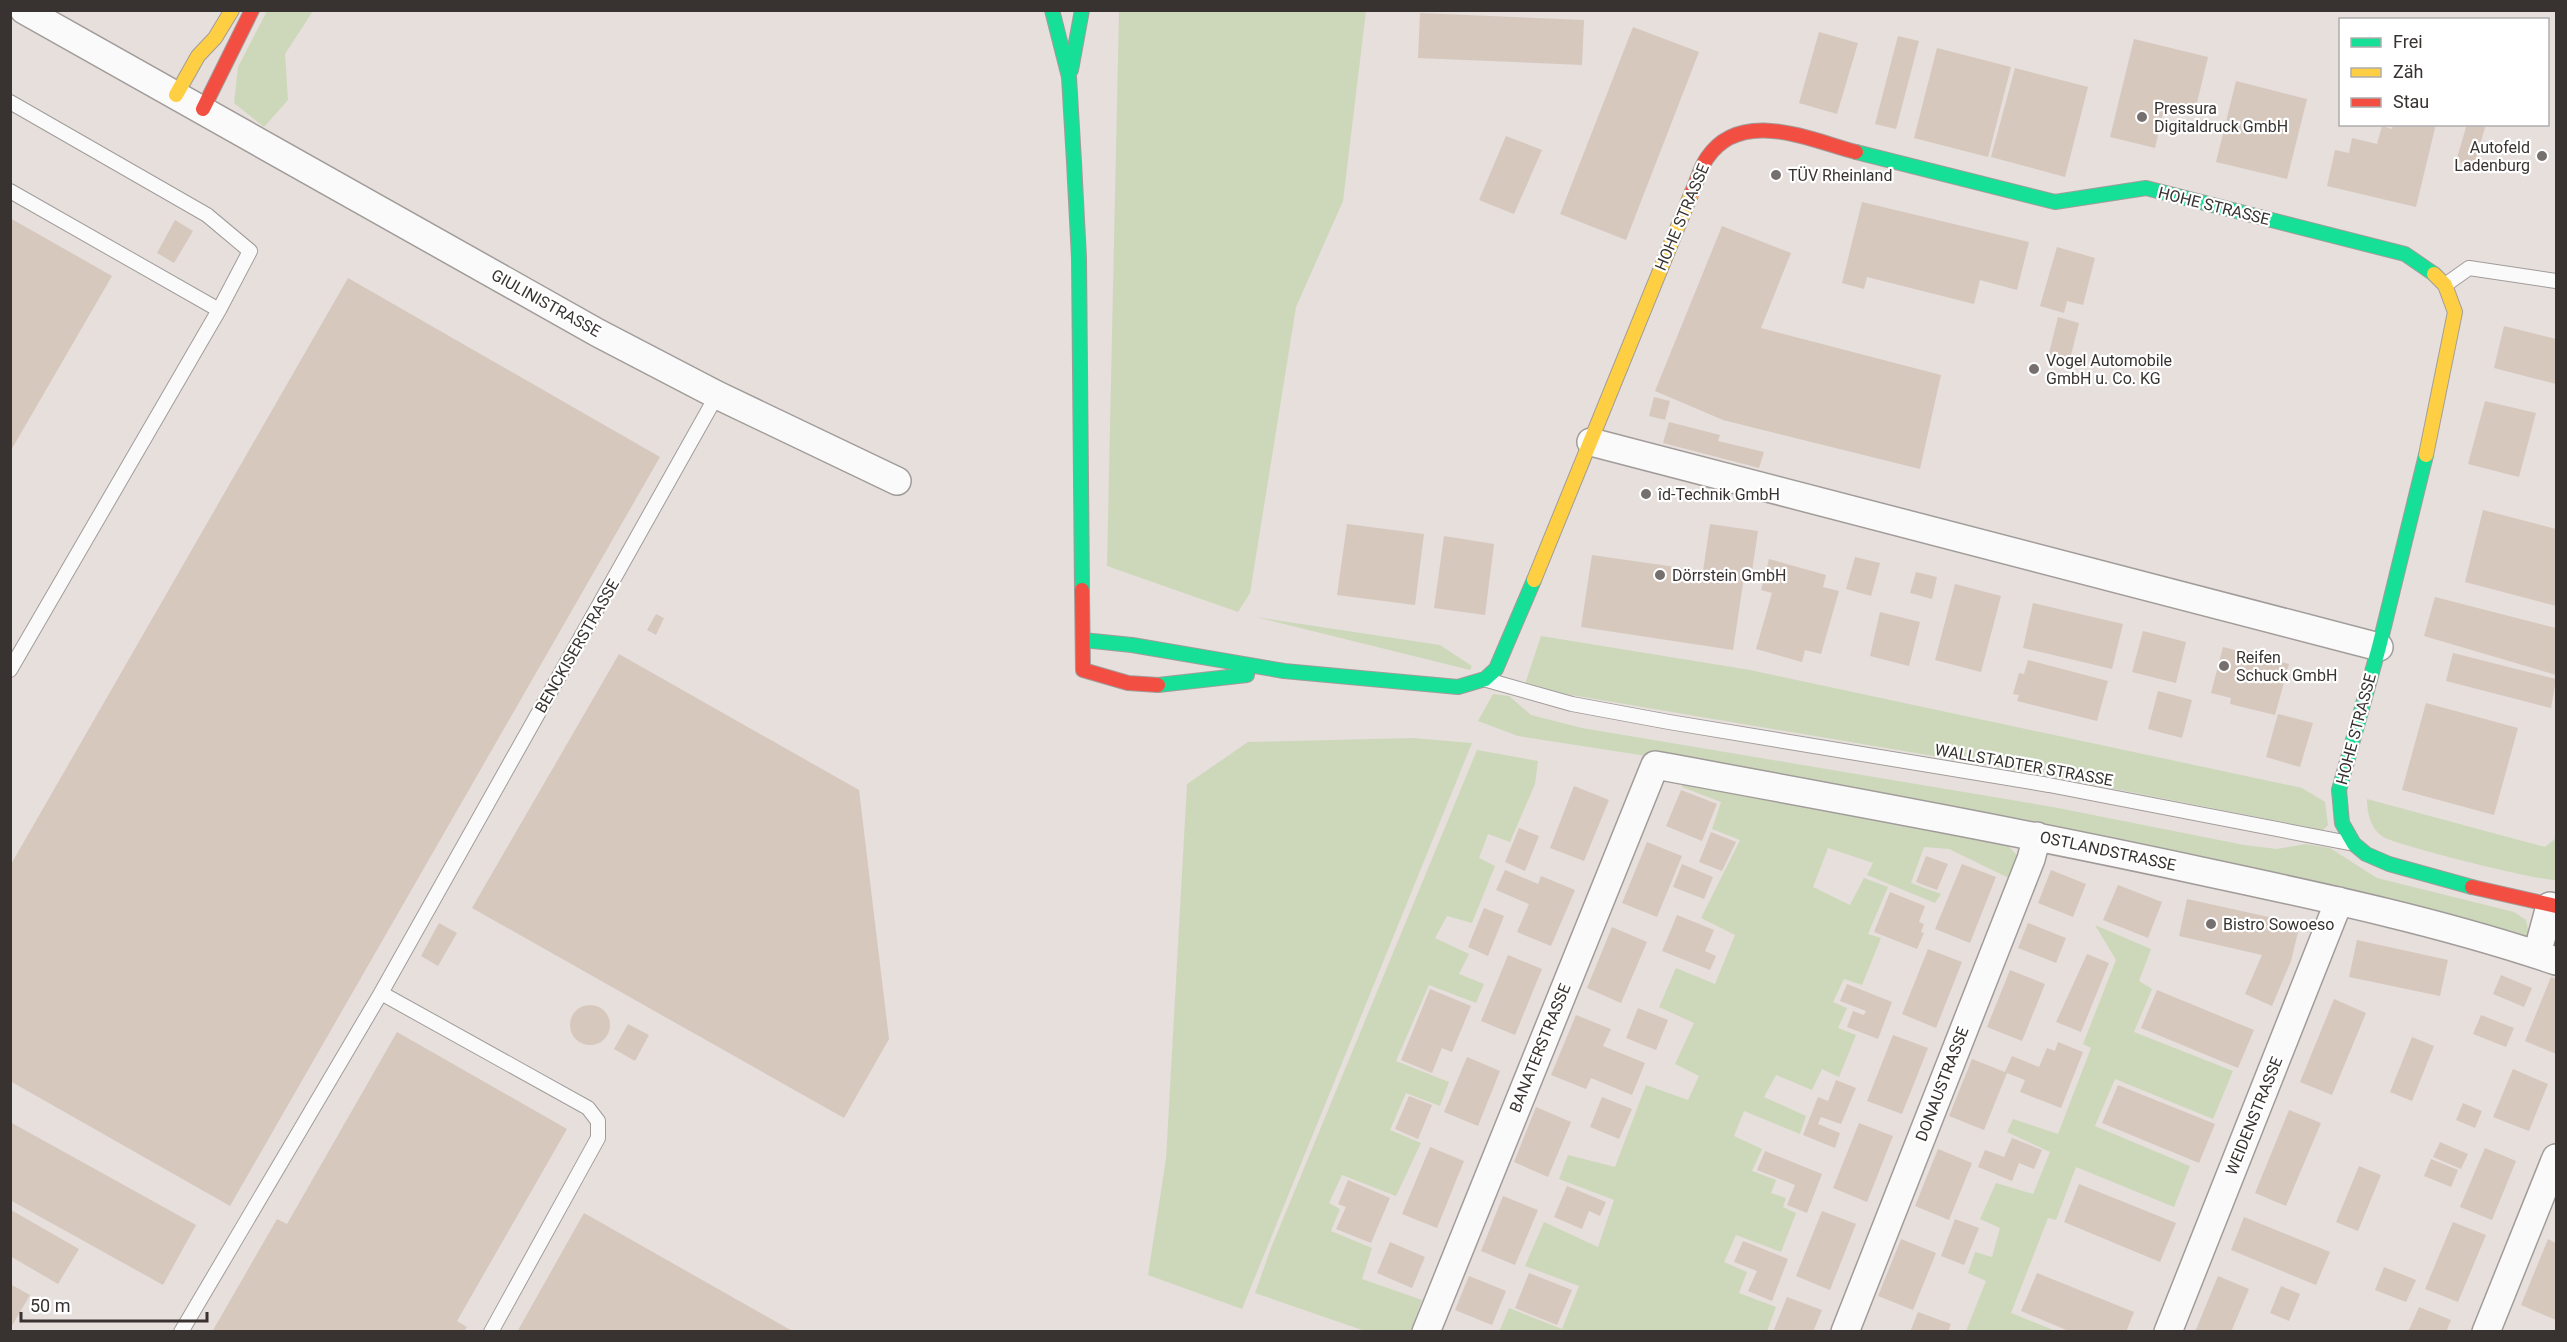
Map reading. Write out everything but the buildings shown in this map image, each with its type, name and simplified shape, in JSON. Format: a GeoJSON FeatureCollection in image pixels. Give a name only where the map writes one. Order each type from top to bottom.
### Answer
{"type":"FeatureCollection","features":[{"type":"Feature","properties":{"kind":"street","name":"GIULINISTRASSE"},"geometry":{"type":"LineString","coordinates":[[24,10],[598,333],[717,395],[897,481]]}},
{"type":"Feature","properties":{"kind":"street"},"geometry":{"type":"LineString","coordinates":[[176,95],[198,56],[215,38],[232,10]]}},
{"type":"Feature","properties":{"kind":"street"},"geometry":{"type":"LineString","coordinates":[[203,109],[252,10]]}},
{"type":"Feature","properties":{"kind":"street"},"geometry":{"type":"LineString","coordinates":[[1052,10],[1069,77],[1079,258],[1083,670],[1128,683],[1160,685],[1284,671]]}},
{"type":"Feature","properties":{"kind":"street"},"geometry":{"type":"LineString","coordinates":[[1069,77],[1082,10]]}},
{"type":"Feature","properties":{"kind":"street","name":"HOHE STRASSE"},"geometry":{"type":"LineString","coordinates":[[1485,679],[1496,669],[1503,656],[1706,159],[1717,146],[1733,135],[1748,130],[1777,132],[2055,202],[2145,188],[2405,255],[2427,267],[2445,285],[2455,312],[2431,434],[2379,647],[2339,790],[2342,823],[2354,844]]}},
{"type":"Feature","properties":{"kind":"street"},"geometry":{"type":"LineString","coordinates":[[1591,442],[2379,647]]}},
{"type":"Feature","properties":{"kind":"street"},"geometry":{"type":"LineString","coordinates":[[1083,640],[1132,645],[1284,671],[1458,687],[1485,679]]}},
{"type":"Feature","properties":{"kind":"street","name":"OSTLANDSTRASSE"},"geometry":{"type":"LineString","coordinates":[[1655,765],[2037,836],[2339,901],[2547,958]]}},
{"type":"Feature","properties":{"kind":"street","name":"BANATERSTRASSE"},"geometry":{"type":"LineString","coordinates":[[1426,1332],[1655,765]]}},
{"type":"Feature","properties":{"kind":"street","name":"DONAUSTRASSE"},"geometry":{"type":"LineString","coordinates":[[1845,1332],[2031,859],[2037,836]]}},
{"type":"Feature","properties":{"kind":"street","name":"WALLSTADTER STRASSE"},"geometry":{"type":"LineString","coordinates":[[2354,844],[2366,854],[2389,864],[2512,898],[2553,906]]}},
{"type":"Feature","properties":{"kind":"street","name":"WEIDENSTRASSE"},"geometry":{"type":"LineString","coordinates":[[2168,1332],[2339,901]]}},
{"type":"Feature","properties":{"kind":"street"},"geometry":{"type":"LineString","coordinates":[[2547,958],[2553,906]]}},
{"type":"Feature","properties":{"kind":"street"},"geometry":{"type":"LineString","coordinates":[[2486,1332],[2556,1158]]}},
{"type":"Feature","properties":{"kind":"lane"},"geometry":{"type":"LineString","coordinates":[[10,102],[207,215],[249,251],[219,310],[10,670]]}},
{"type":"Feature","properties":{"kind":"lane"},"geometry":{"type":"LineString","coordinates":[[10,190],[219,310]]}},
{"type":"Feature","properties":{"kind":"lane"},"geometry":{"type":"LineString","coordinates":[[2445,285],[2469,268],[2556,281]]}},
{"type":"Feature","properties":{"kind":"lane","name":"BENCKISERSTRASSE"},"geometry":{"type":"LineString","coordinates":[[181,1332],[381,993],[717,395]]}},
{"type":"Feature","properties":{"kind":"lane","name":"WALLSTADTER STRASSE"},"geometry":{"type":"LineString","coordinates":[[1485,679],[1562,701],[1658,720],[2049,786],[2354,844]]}},
{"type":"Feature","properties":{"kind":"lane"},"geometry":{"type":"LineString","coordinates":[[381,993],[588,1108],[598,1121],[598,1138],[491,1332]]}},
{"type":"Feature","properties":{"kind":"green space"},"geometry":{"type":"Polygon","coordinates":[[[267,11],[313,11],[285,54],[288,100],[264,127],[234,103],[238,67],[267,11]]]}},
{"type":"Feature","properties":{"kind":"green space"},"geometry":{"type":"Polygon","coordinates":[[[1119,11],[1366,11],[1343,201],[1296,307],[1250,593],[1238,612],[1107,566],[1119,11]]]}},
{"type":"Feature","properties":{"kind":"green space"},"geometry":{"type":"Polygon","coordinates":[[[1256,617],[1440,645],[1472,666],[1470,670],[1256,617]]]}},
{"type":"Feature","properties":{"kind":"green space"},"geometry":{"type":"Polygon","coordinates":[[[1541,636],[1750,670],[2302,788],[2325,802],[2328,825],[2323,830],[2034,773],[1524,687],[1541,636]]]}},
{"type":"Feature","properties":{"kind":"green space"},"geometry":{"type":"Polygon","coordinates":[[[1493,694],[1509,696],[1531,715],[1582,728],[2053,807],[2244,845],[2277,849],[2306,844],[2330,848],[2377,878],[2514,912],[2526,920],[2529,934],[2523,940],[2011,818],[1782,777],[1518,736],[1478,721],[1493,694]]]}},
{"type":"Feature","properties":{"kind":"green space"},"geometry":{"type":"Polygon","coordinates":[[[1413,738],[1472,743],[1242,1309],[1148,1275],[1166,1159],[1187,784],[1248,742],[1413,738]]]}},
{"type":"Feature","properties":{"kind":"green space"},"geometry":{"type":"Polygon","coordinates":[[[1477,750],[1538,761],[1535,784],[1510,842],[1488,834],[1479,858],[1495,866],[1472,923],[1447,916],[1435,938],[1469,954],[1459,974],[1484,984],[1476,1003],[1429,985],[1396,1061],[1449,1082],[1440,1106],[1406,1093],[1390,1130],[1421,1143],[1396,1196],[1342,1175],[1329,1203],[1340,1209],[1331,1231],[1372,1248],[1362,1279],[1422,1300],[1411,1331],[1365,1331],[1255,1293],[1271,1248],[1477,750]]]}},
{"type":"Feature","properties":{"kind":"green space"},"geometry":{"type":"Polygon","coordinates":[[[1684,781],[2004,841],[2021,860],[2013,880],[1949,849],[1924,847],[1911,883],[1941,894],[1935,903],[1867,875],[1873,863],[1828,848],[1813,887],[1850,905],[1864,878],[1888,887],[1868,934],[1881,938],[1862,985],[1844,979],[1833,1002],[1847,1008],[1838,1028],[1856,1035],[1839,1077],[1822,1069],[1812,1090],[1776,1075],[1764,1097],[1806,1116],[1800,1134],[1744,1111],[1734,1136],[1762,1149],[1752,1171],[1776,1180],[1771,1193],[1786,1198],[1783,1207],[1796,1213],[1781,1252],[1736,1235],[1724,1262],[1747,1272],[1739,1293],[1776,1307],[1767,1331],[1499,1332],[1509,1308],[1562,1329],[1579,1286],[1525,1266],[1544,1222],[1598,1247],[1614,1200],[1559,1179],[1568,1155],[1615,1167],[1646,1085],[1688,1100],[1699,1076],[1675,1064],[1694,1023],[1659,1007],[1676,968],[1715,984],[1735,935],[1701,918],[1740,840],[1712,829],[1721,802],[1682,787],[1684,781]]]}},
{"type":"Feature","properties":{"kind":"green space"},"geometry":{"type":"Polygon","coordinates":[[[2367,799],[2545,847],[2556,838],[2556,880],[2469,862],[2392,841],[2378,833],[2372,824],[2367,799]]]}},
{"type":"Feature","properties":{"kind":"green space"},"geometry":{"type":"Polygon","coordinates":[[[2095,925],[2151,949],[2139,981],[2152,989],[2134,1032],[2233,1071],[2213,1119],[2115,1079],[2095,1126],[2190,1166],[2174,1207],[2076,1167],[2056,1220],[2048,1218],[2011,1313],[2056,1331],[1966,1331],[1986,1281],[1968,1273],[1975,1252],[1992,1257],[2000,1228],[1980,1219],[1996,1183],[2033,1194],[2050,1152],[2007,1132],[2013,1119],[2058,1134],[2091,1048],[2083,1044],[2116,960],[2095,925]]]}},
{"type":"Feature","properties":{"kind":"traffic: fast"},"geometry":{"type":"LineString","coordinates":[[1052,10],[1069,77],[1079,258],[1082,590]]}},
{"type":"Feature","properties":{"kind":"traffic: fast"},"geometry":{"type":"LineString","coordinates":[[1071,70],[1082,10]]}},
{"type":"Feature","properties":{"kind":"traffic: fast"},"geometry":{"type":"LineString","coordinates":[[1856,152],[2055,202],[2146,188],[2405,254],[2434,274]]}},
{"type":"Feature","properties":{"kind":"traffic: fast"},"geometry":{"type":"LineString","coordinates":[[2426,455],[2379,647],[2339,790],[2342,823],[2354,844],[2366,854],[2389,864],[2472,887]]}},
{"type":"Feature","properties":{"kind":"traffic: fast"},"geometry":{"type":"LineString","coordinates":[[1083,640],[1132,645],[1284,671],[1458,687],[1485,679],[1496,669],[1534,580]]}},
{"type":"Feature","properties":{"kind":"traffic: fast"},"geometry":{"type":"LineString","coordinates":[[1158,685],[1247,675]]}},
{"type":"Feature","properties":{"kind":"traffic: slow"},"geometry":{"type":"LineString","coordinates":[[176,95],[198,56],[215,38],[232,10]]}},
{"type":"Feature","properties":{"kind":"traffic: slow"},"geometry":{"type":"LineString","coordinates":[[1534,580],[1692,192]]}},
{"type":"Feature","properties":{"kind":"traffic: slow"},"geometry":{"type":"LineString","coordinates":[[2426,455],[2455,312],[2445,285],[2434,274]]}},
{"type":"Feature","properties":{"kind":"traffic: jam"},"geometry":{"type":"LineString","coordinates":[[203,109],[252,10]]}},
{"type":"Feature","properties":{"kind":"traffic: jam"},"geometry":{"type":"LineString","coordinates":[[1692,192],[1707,158],[1721,143],[1738,134],[1777,131],[1856,152]]}},
{"type":"Feature","properties":{"kind":"traffic: jam"},"geometry":{"type":"LineString","coordinates":[[1082,590],[1083,670],[1128,683],[1158,685]]}},
{"type":"Feature","properties":{"kind":"traffic: jam"},"geometry":{"type":"LineString","coordinates":[[2472,887],[2556,906]]}},
{"type":"Feature","properties":{"kind":"place","name":"Pressura Digitaldruck GmbH"},"geometry":{"type":"Point","coordinates":[2142,117]}},
{"type":"Feature","properties":{"kind":"place","name":"Autofeld Ladenburg"},"geometry":{"type":"Point","coordinates":[2542,156]}},
{"type":"Feature","properties":{"kind":"place","name":"TÜV Rheinland"},"geometry":{"type":"Point","coordinates":[1776,175]}},
{"type":"Feature","properties":{"kind":"place","name":"Vogel Automobile GmbH u. Co. KG"},"geometry":{"type":"Point","coordinates":[2034,369]}},
{"type":"Feature","properties":{"kind":"place","name":"îd-Technik GmbH"},"geometry":{"type":"Point","coordinates":[1646,494]}},
{"type":"Feature","properties":{"kind":"place","name":"Dörrstein GmbH"},"geometry":{"type":"Point","coordinates":[1660,575]}},
{"type":"Feature","properties":{"kind":"place","name":"Reifen Schuck GmbH"},"geometry":{"type":"Point","coordinates":[2224,666]}},
{"type":"Feature","properties":{"kind":"place","name":"Bistro Sowoeso"},"geometry":{"type":"Point","coordinates":[2211,924]}}]}
